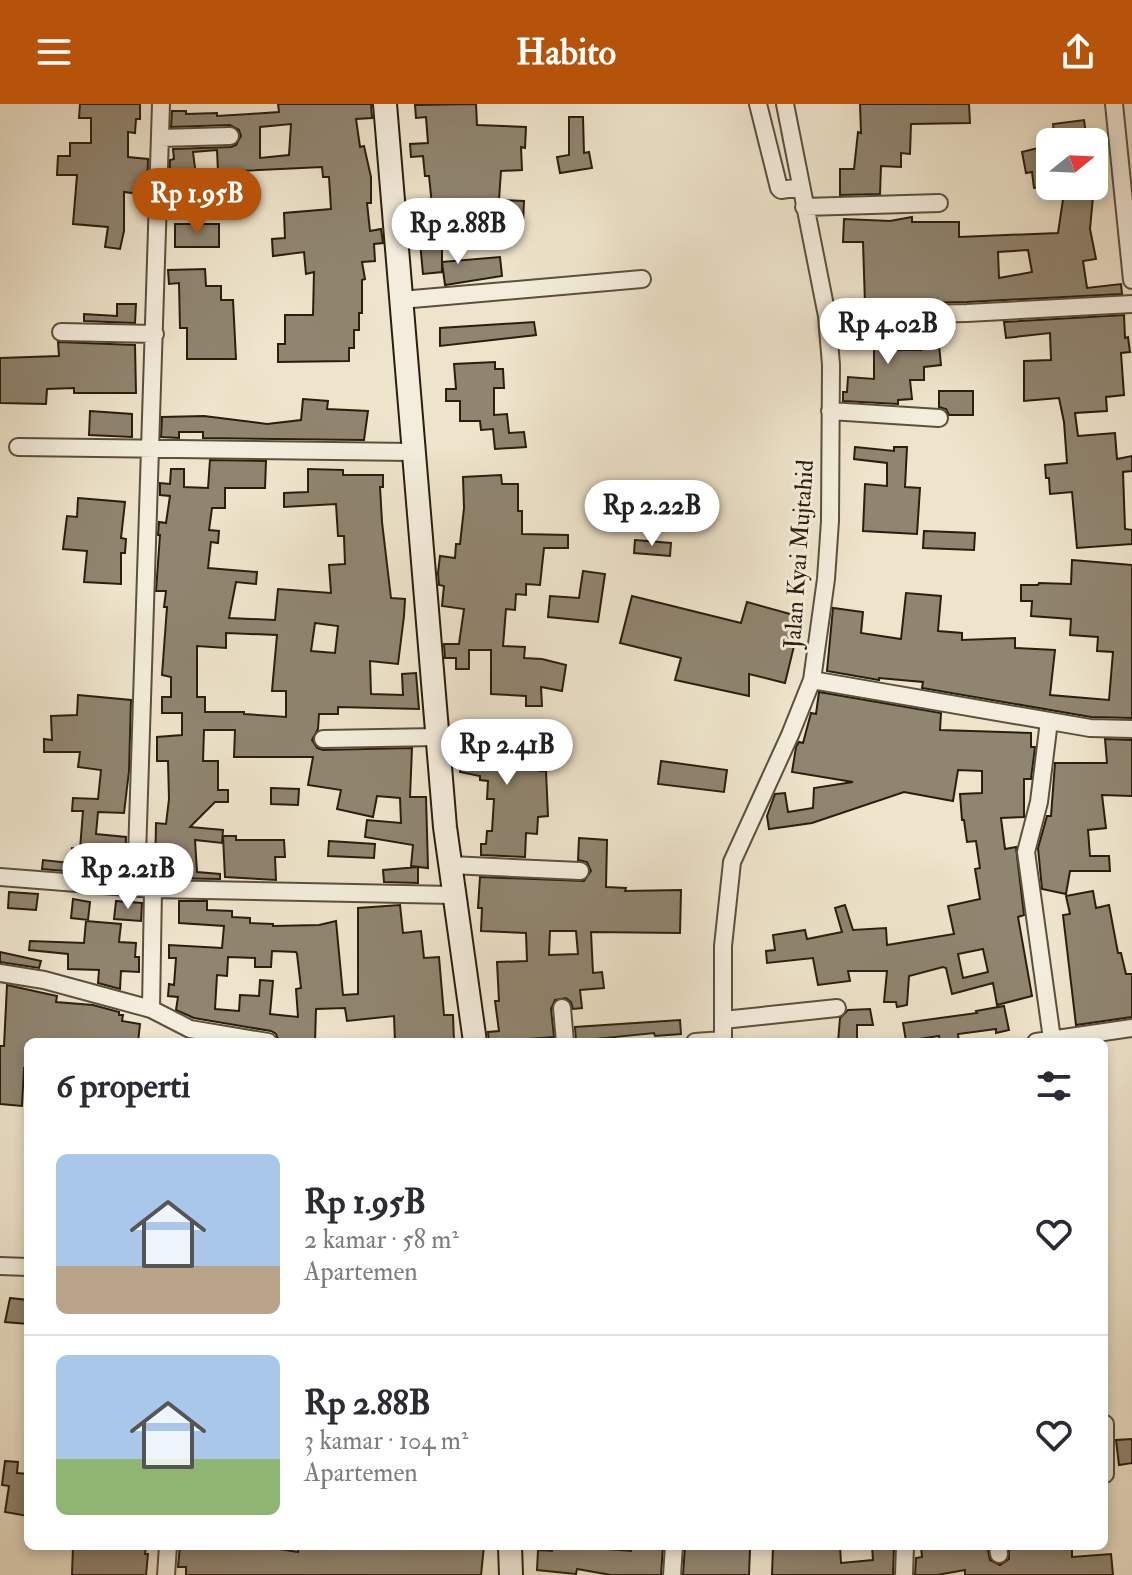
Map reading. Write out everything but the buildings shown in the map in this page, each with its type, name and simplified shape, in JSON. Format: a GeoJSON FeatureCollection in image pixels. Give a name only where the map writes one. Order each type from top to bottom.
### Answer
{"type":"FeatureCollection","features":[{"type":"Feature","properties":{"kind":"street"},"geometry":{"type":"LineString","coordinates":[[136,887],[161,104]]}},
{"type":"Feature","properties":{"kind":"street"},"geometry":{"type":"LineString","coordinates":[[385,104],[437,737],[453,895],[474,1038]]}},
{"type":"Feature","properties":{"kind":"street"},"geometry":{"type":"LineString","coordinates":[[758,104],[776,182],[781,190],[794,188]]}},
{"type":"Feature","properties":{"kind":"street","name":"Jalan Kyai Mujtahid"},"geometry":{"type":"LineString","coordinates":[[714,1038],[723,1020],[723,946],[732,862],[812,680],[826,579],[830,521],[831,365],[827,316],[804,207],[794,188],[785,104]]}},
{"type":"Feature","properties":{"kind":"street"},"geometry":{"type":"LineString","coordinates":[[1114,104],[1127,170],[1132,280]]}},
{"type":"Feature","properties":{"kind":"street"},"geometry":{"type":"LineString","coordinates":[[160,138],[230,136]]}},
{"type":"Feature","properties":{"kind":"street"},"geometry":{"type":"LineString","coordinates":[[804,207],[939,203]]}},
{"type":"Feature","properties":{"kind":"street"},"geometry":{"type":"LineString","coordinates":[[401,300],[642,279]]}},
{"type":"Feature","properties":{"kind":"street"},"geometry":{"type":"LineString","coordinates":[[827,316],[967,313],[1132,304]]}},
{"type":"Feature","properties":{"kind":"street"},"geometry":{"type":"LineString","coordinates":[[61,332],[155,334]]}},
{"type":"Feature","properties":{"kind":"street"},"geometry":{"type":"LineString","coordinates":[[830,411],[939,418]]}},
{"type":"Feature","properties":{"kind":"street"},"geometry":{"type":"LineString","coordinates":[[18,447],[412,452]]}},
{"type":"Feature","properties":{"kind":"street"},"geometry":{"type":"LineString","coordinates":[[812,680],[1090,728],[1132,729]]}},
{"type":"Feature","properties":{"kind":"street"},"geometry":{"type":"LineString","coordinates":[[1044,1038],[1026,852],[1039,802],[1049,721]]}},
{"type":"Feature","properties":{"kind":"street"},"geometry":{"type":"LineString","coordinates":[[323,739],[437,737]]}},
{"type":"Feature","properties":{"kind":"street"},"geometry":{"type":"LineString","coordinates":[[450,865],[580,871]]}},
{"type":"Feature","properties":{"kind":"street"},"geometry":{"type":"LineString","coordinates":[[0,877],[153,889],[453,895]]}},
{"type":"Feature","properties":{"kind":"street"},"geometry":{"type":"LineString","coordinates":[[151,1009],[153,889]]}},
{"type":"Feature","properties":{"kind":"street"},"geometry":{"type":"LineString","coordinates":[[0,973],[44,980],[151,1009],[190,1036],[216,1038]]}},
{"type":"Feature","properties":{"kind":"street"},"geometry":{"type":"LineString","coordinates":[[562,1008],[565,1038]]}},
{"type":"Feature","properties":{"kind":"street"},"geometry":{"type":"LineString","coordinates":[[723,1020],[837,1008]]}},
{"type":"Feature","properties":{"kind":"street"},"geometry":{"type":"LineString","coordinates":[[1059,1038],[1132,1028]]}},
{"type":"Feature","properties":{"kind":"street"},"geometry":{"type":"LineString","coordinates":[[0,1266],[24,1267]]}},
{"type":"Feature","properties":{"kind":"street"},"geometry":{"type":"LineString","coordinates":[[166,1575],[168,1550]]}},
{"type":"Feature","properties":{"kind":"street"},"geometry":{"type":"LineString","coordinates":[[510,1550],[511,1575]]}},
{"type":"Feature","properties":{"kind":"street"},"geometry":{"type":"LineString","coordinates":[[672,1575],[674,1550]]}},
{"type":"Feature","properties":{"kind":"street"},"geometry":{"type":"LineString","coordinates":[[904,1575],[905,1550]]}}]}
